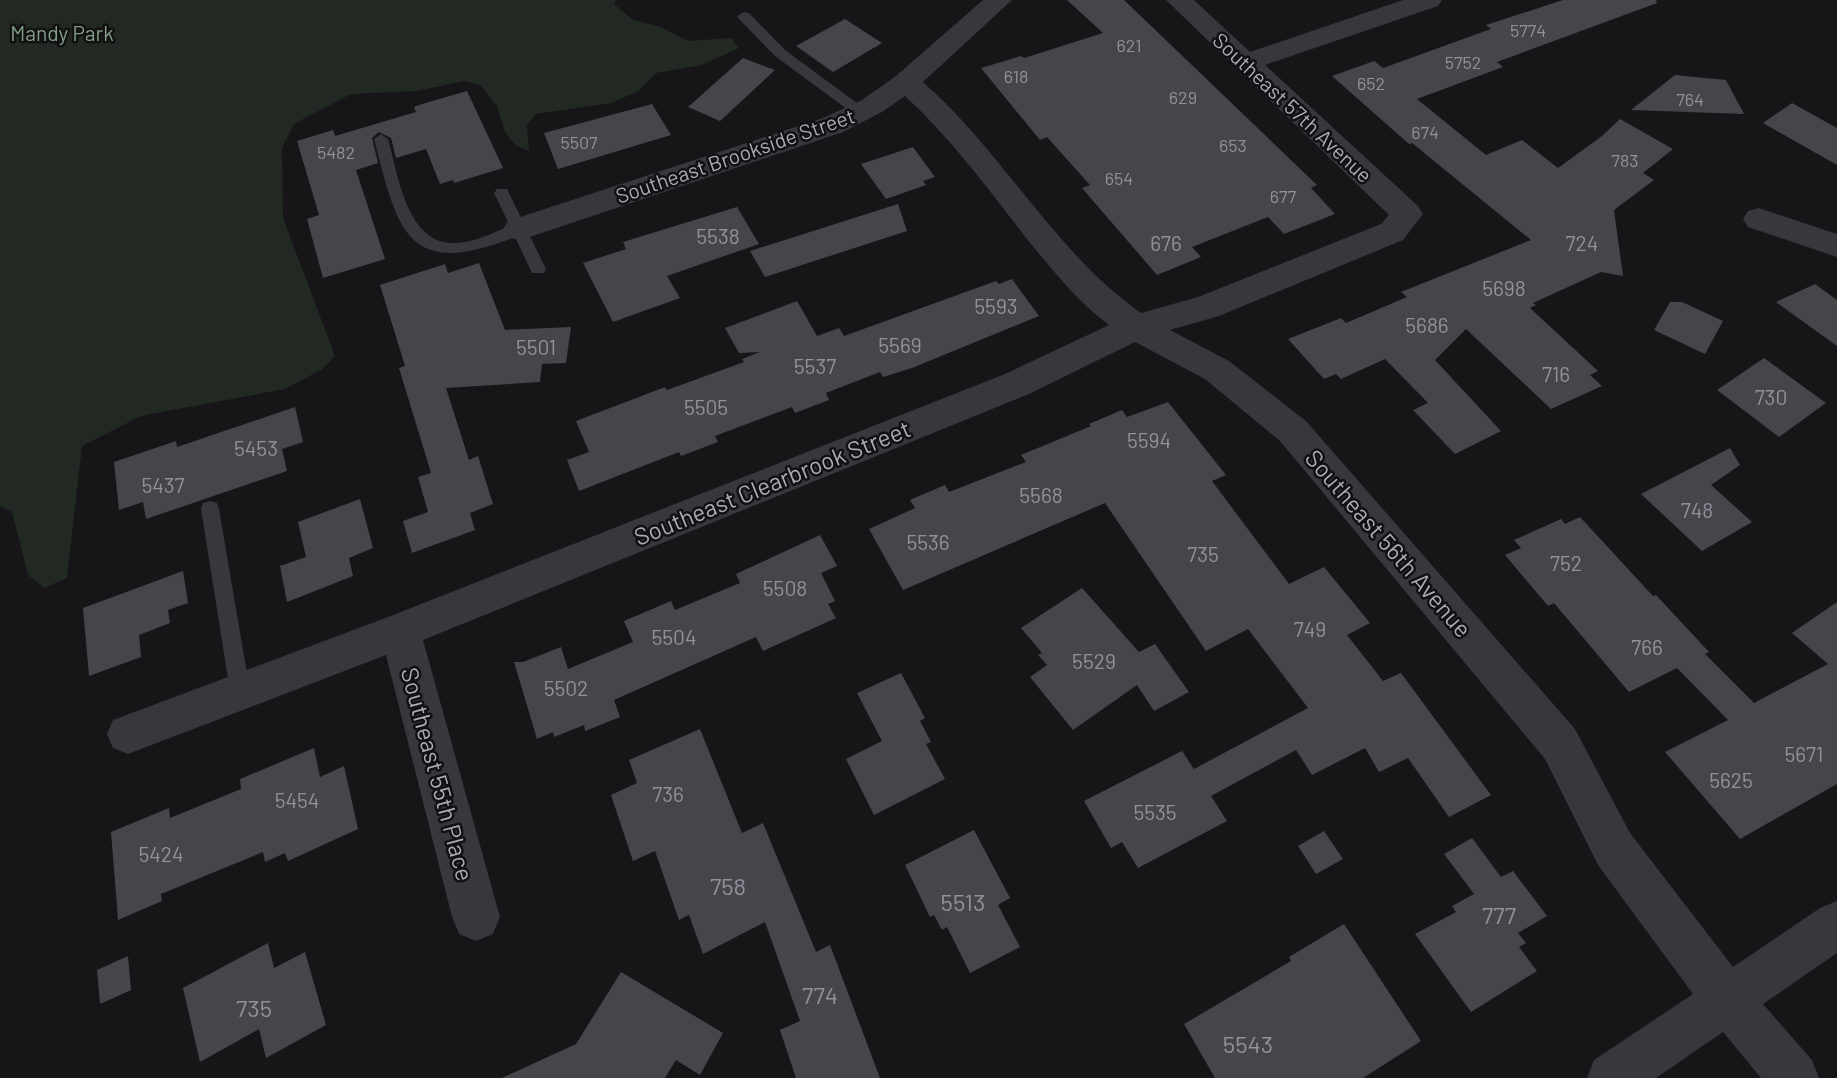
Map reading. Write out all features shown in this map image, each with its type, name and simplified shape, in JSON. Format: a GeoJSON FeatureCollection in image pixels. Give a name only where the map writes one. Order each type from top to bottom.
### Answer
{"type":"FeatureCollection","features":[{"type":"Feature","properties":{"kind":"street","name":"Southeast Brookside Street"},"geometry":{"type":"LineString","coordinates":[[519,229],[833,125],[860,112],[906,82],[999,0]]}},
{"type":"Feature","properties":{"kind":"street","name":"Southeast 57th Avenue"},"geometry":{"type":"LineString","coordinates":[[1179,0],[1407,214]]}},
{"type":"Feature","properties":{"kind":"street"},"geometry":{"type":"LineString","coordinates":[[1248,62],[1429,0]]}},
{"type":"Feature","properties":{"kind":"street","name":"Southeast 56th Avenue"},"geometry":{"type":"LineString","coordinates":[[906,82],[943,115],[1073,274],[1104,304],[1136,327],[1217,370],[1293,430],[1560,744],[1614,849],[1727,999],[1794,1078]]}},
{"type":"Feature","properties":{"kind":"street","name":"Southeast Clearbrook Street"},"geometry":{"type":"LineString","coordinates":[[128,734],[400,631],[1017,384],[1136,327],[1207,307],[1392,232],[1407,214]]}},
{"type":"Feature","properties":{"kind":"street"},"geometry":{"type":"LineString","coordinates":[[1759,219],[1837,246]]}},
{"type":"Feature","properties":{"kind":"street","name":"Southeast 55th Place"},"geometry":{"type":"LineString","coordinates":[[400,631],[476,917]]}},
{"type":"Feature","properties":{"kind":"street"},"geometry":{"type":"LineString","coordinates":[[1612,1078],[1837,925]]}},
{"type":"Feature","properties":{"kind":"lane"},"geometry":{"type":"LineString","coordinates":[[744,16],[780,53],[860,112]]}},
{"type":"Feature","properties":{"kind":"lane"},"geometry":{"type":"LineString","coordinates":[[382,139],[398,198],[412,230],[429,244],[451,249],[484,242],[519,229]]}},
{"type":"Feature","properties":{"kind":"lane"},"geometry":{"type":"LineString","coordinates":[[502,193],[538,269]]}},
{"type":"Feature","properties":{"kind":"lane"},"geometry":{"type":"LineString","coordinates":[[210,509],[240,691]]}},
{"type":"Feature","properties":{"kind":"green space","name":"Mandy Park"},"geometry":{"type":"Polygon","coordinates":[[[0,0],[616,0],[614,4],[633,20],[661,27],[688,41],[731,38],[739,48],[702,65],[656,73],[638,91],[612,103],[536,114],[527,125],[529,151],[515,145],[505,132],[497,106],[480,85],[464,81],[417,91],[351,94],[294,124],[282,148],[283,218],[335,356],[321,370],[285,389],[141,416],[82,446],[67,578],[44,588],[28,575],[12,512],[0,506],[0,0]]]}},
{"type":"Feature","properties":{"kind":"building"},"geometry":{"type":"Polygon","coordinates":[[[1067,0],[1124,0],[1317,185],[1311,188],[1335,214],[1284,234],[1268,217],[1192,247],[1201,257],[1157,275],[1082,188],[1090,185],[1047,137],[1040,140],[981,68],[1021,56],[1024,58],[1103,33],[1067,0]]]}},
{"type":"Feature","properties":{"kind":"building"},"geometry":{"type":"Polygon","coordinates":[[[1563,0],[1656,0],[1657,3],[1497,62],[1503,67],[1417,99],[1486,155],[1522,140],[1558,168],[1602,136],[1620,119],[1673,149],[1643,173],[1654,180],[1614,210],[1623,276],[1601,272],[1533,303],[1536,305],[1530,308],[1598,371],[1590,375],[1602,386],[1551,409],[1466,329],[1435,360],[1501,431],[1455,454],[1413,410],[1428,403],[1385,359],[1341,379],[1336,374],[1324,379],[1288,339],[1341,318],[1346,323],[1407,297],[1401,292],[1531,240],[1412,143],[1409,144],[1332,76],[1374,61],[1383,68],[1491,29],[1486,25],[1563,0]]]}},
{"type":"Feature","properties":{"kind":"building"},"geometry":{"type":"Polygon","coordinates":[[[845,19],[882,43],[833,72],[796,46],[845,19]]]}},
{"type":"Feature","properties":{"kind":"building"},"geometry":{"type":"Polygon","coordinates":[[[743,58],[775,70],[720,121],[688,107],[743,58]]]}},
{"type":"Feature","properties":{"kind":"building"},"geometry":{"type":"Polygon","coordinates":[[[1675,75],[1726,80],[1744,114],[1631,110],[1675,75]]]}},
{"type":"Feature","properties":{"kind":"building"},"geometry":{"type":"Polygon","coordinates":[[[467,91],[503,168],[454,183],[453,180],[440,184],[426,149],[396,158],[391,138],[379,132],[372,138],[378,163],[356,170],[385,259],[323,278],[307,219],[319,215],[297,141],[333,130],[335,136],[416,112],[414,107],[467,91]]]}},
{"type":"Feature","properties":{"kind":"building"},"geometry":{"type":"Polygon","coordinates":[[[1792,103],[1837,128],[1837,165],[1763,123],[1792,103]]]}},
{"type":"Feature","properties":{"kind":"building"},"geometry":{"type":"Polygon","coordinates":[[[652,104],[671,135],[558,169],[544,133],[652,104]]]}},
{"type":"Feature","properties":{"kind":"building"},"geometry":{"type":"Polygon","coordinates":[[[913,147],[935,177],[923,181],[926,185],[886,199],[861,164],[913,147]]]}},
{"type":"Feature","properties":{"kind":"building"},"geometry":{"type":"Polygon","coordinates":[[[898,204],[907,231],[765,277],[750,251],[898,204]]]}},
{"type":"Feature","properties":{"kind":"building"},"geometry":{"type":"Polygon","coordinates":[[[737,207],[759,244],[667,276],[680,298],[613,322],[583,263],[626,249],[623,242],[737,207]]]}},
{"type":"Feature","properties":{"kind":"building"},"geometry":{"type":"Polygon","coordinates":[[[479,263],[505,330],[571,327],[566,363],[542,364],[540,382],[446,388],[469,460],[478,456],[493,504],[470,513],[475,530],[412,553],[403,521],[428,512],[418,477],[431,473],[399,368],[405,366],[380,285],[445,264],[448,273],[479,263]]]}},
{"type":"Feature","properties":{"kind":"building"},"geometry":{"type":"Polygon","coordinates":[[[1012,279],[1039,316],[912,368],[883,377],[880,372],[826,393],[829,400],[795,413],[792,407],[715,436],[718,442],[681,456],[679,452],[579,491],[567,460],[589,452],[576,421],[665,387],[667,390],[744,362],[742,359],[760,352],[739,353],[725,328],[797,301],[817,336],[839,328],[844,336],[996,281],[999,284],[1012,279]]]}},
{"type":"Feature","properties":{"kind":"building"},"geometry":{"type":"Polygon","coordinates":[[[1815,284],[1837,300],[1837,346],[1776,302],[1815,284]]]}},
{"type":"Feature","properties":{"kind":"building"},"geometry":{"type":"Polygon","coordinates":[[[1670,302],[1682,302],[1723,321],[1705,354],[1654,330],[1670,302]]]}},
{"type":"Feature","properties":{"kind":"building"},"geometry":{"type":"Polygon","coordinates":[[[1764,358],[1826,403],[1779,437],[1717,390],[1764,358]]]}},
{"type":"Feature","properties":{"kind":"building"},"geometry":{"type":"Polygon","coordinates":[[[1168,402],[1226,475],[1212,481],[1289,584],[1324,567],[1370,623],[1347,635],[1383,681],[1401,673],[1491,795],[1449,817],[1408,758],[1379,772],[1365,748],[1312,775],[1296,750],[1211,796],[1227,821],[1138,868],[1122,842],[1111,848],[1084,801],[1182,751],[1194,769],[1308,708],[1248,629],[1206,651],[1105,503],[903,590],[869,529],[915,508],[910,500],[945,485],[949,492],[1026,462],[1021,455],[1122,410],[1127,417],[1168,402]]]}},
{"type":"Feature","properties":{"kind":"building"},"geometry":{"type":"Polygon","coordinates":[[[295,407],[303,442],[282,449],[287,471],[146,519],[143,502],[119,510],[114,462],[176,441],[177,447],[295,407]]]}},
{"type":"Feature","properties":{"kind":"building"},"geometry":{"type":"Polygon","coordinates":[[[1730,448],[1740,465],[1711,485],[1752,522],[1702,551],[1641,494],[1730,448]]]}},
{"type":"Feature","properties":{"kind":"building"},"geometry":{"type":"Polygon","coordinates":[[[360,499],[373,548],[349,558],[353,576],[287,602],[280,566],[306,557],[298,522],[360,499]]]}},
{"type":"Feature","properties":{"kind":"building"},"geometry":{"type":"Polygon","coordinates":[[[1580,517],[1709,652],[1705,654],[1754,703],[1828,664],[1792,633],[1837,602],[1837,784],[1740,839],[1665,752],[1728,720],[1677,668],[1629,692],[1554,603],[1548,606],[1505,555],[1521,548],[1514,540],[1561,519],[1565,524],[1580,517]]]}},
{"type":"Feature","properties":{"kind":"building"},"geometry":{"type":"Polygon","coordinates":[[[820,535],[837,566],[821,573],[835,601],[828,604],[836,618],[763,651],[756,637],[614,700],[620,717],[585,731],[584,725],[554,737],[553,732],[537,739],[514,662],[523,662],[561,647],[568,669],[633,642],[624,621],[671,601],[675,610],[740,583],[736,574],[820,535]]]}},
{"type":"Feature","properties":{"kind":"building"},"geometry":{"type":"Polygon","coordinates":[[[183,571],[188,603],[168,610],[170,623],[139,635],[141,657],[89,676],[83,608],[183,571]]]}},
{"type":"Feature","properties":{"kind":"building"},"geometry":{"type":"Polygon","coordinates":[[[1082,588],[1139,652],[1155,644],[1189,692],[1154,711],[1137,685],[1073,730],[1030,677],[1047,665],[1038,655],[1042,653],[1021,628],[1082,588]]]}},
{"type":"Feature","properties":{"kind":"building"},"geometry":{"type":"Polygon","coordinates":[[[901,673],[925,718],[920,721],[931,742],[926,744],[945,779],[874,815],[846,759],[882,741],[857,693],[901,673]]]}},
{"type":"Feature","properties":{"kind":"building"},"geometry":{"type":"Polygon","coordinates":[[[700,729],[742,833],[763,823],[816,952],[830,945],[880,1078],[796,1078],[780,1030],[800,1021],[765,922],[703,954],[689,915],[679,920],[655,851],[633,861],[611,795],[637,783],[629,760],[700,729]]]}},
{"type":"Feature","properties":{"kind":"building"},"geometry":{"type":"Polygon","coordinates":[[[314,748],[320,777],[344,766],[358,829],[288,861],[285,853],[265,862],[263,852],[161,894],[162,901],[118,920],[111,832],[169,808],[170,818],[241,789],[240,779],[314,748]]]}},
{"type":"Feature","properties":{"kind":"building"},"geometry":{"type":"Polygon","coordinates":[[[974,830],[1010,898],[998,905],[1020,947],[970,973],[947,927],[942,930],[934,915],[930,917],[905,865],[974,830]]]}},
{"type":"Feature","properties":{"kind":"building"},"geometry":{"type":"Polygon","coordinates":[[[1324,831],[1343,859],[1316,874],[1298,846],[1324,831]]]}},
{"type":"Feature","properties":{"kind":"building"},"geometry":{"type":"Polygon","coordinates":[[[1472,838],[1501,877],[1513,871],[1547,916],[1518,933],[1526,943],[1519,947],[1537,971],[1471,1012],[1415,934],[1456,912],[1452,906],[1474,894],[1444,854],[1472,838]]]}},
{"type":"Feature","properties":{"kind":"building"},"geometry":{"type":"Polygon","coordinates":[[[1344,924],[1421,1041],[1363,1078],[1215,1078],[1184,1024],[1291,961],[1289,957],[1344,924]]]}},
{"type":"Feature","properties":{"kind":"building"},"geometry":{"type":"Polygon","coordinates":[[[268,943],[274,968],[305,952],[326,1025],[266,1058],[259,1029],[200,1062],[183,988],[268,943]]]}},
{"type":"Feature","properties":{"kind":"building"},"geometry":{"type":"Polygon","coordinates":[[[128,956],[131,990],[100,1004],[97,970],[128,956]]]}},
{"type":"Feature","properties":{"kind":"building"},"geometry":{"type":"Polygon","coordinates":[[[621,972],[723,1033],[700,1075],[676,1060],[665,1078],[502,1078],[576,1044],[621,972]]]}}]}
